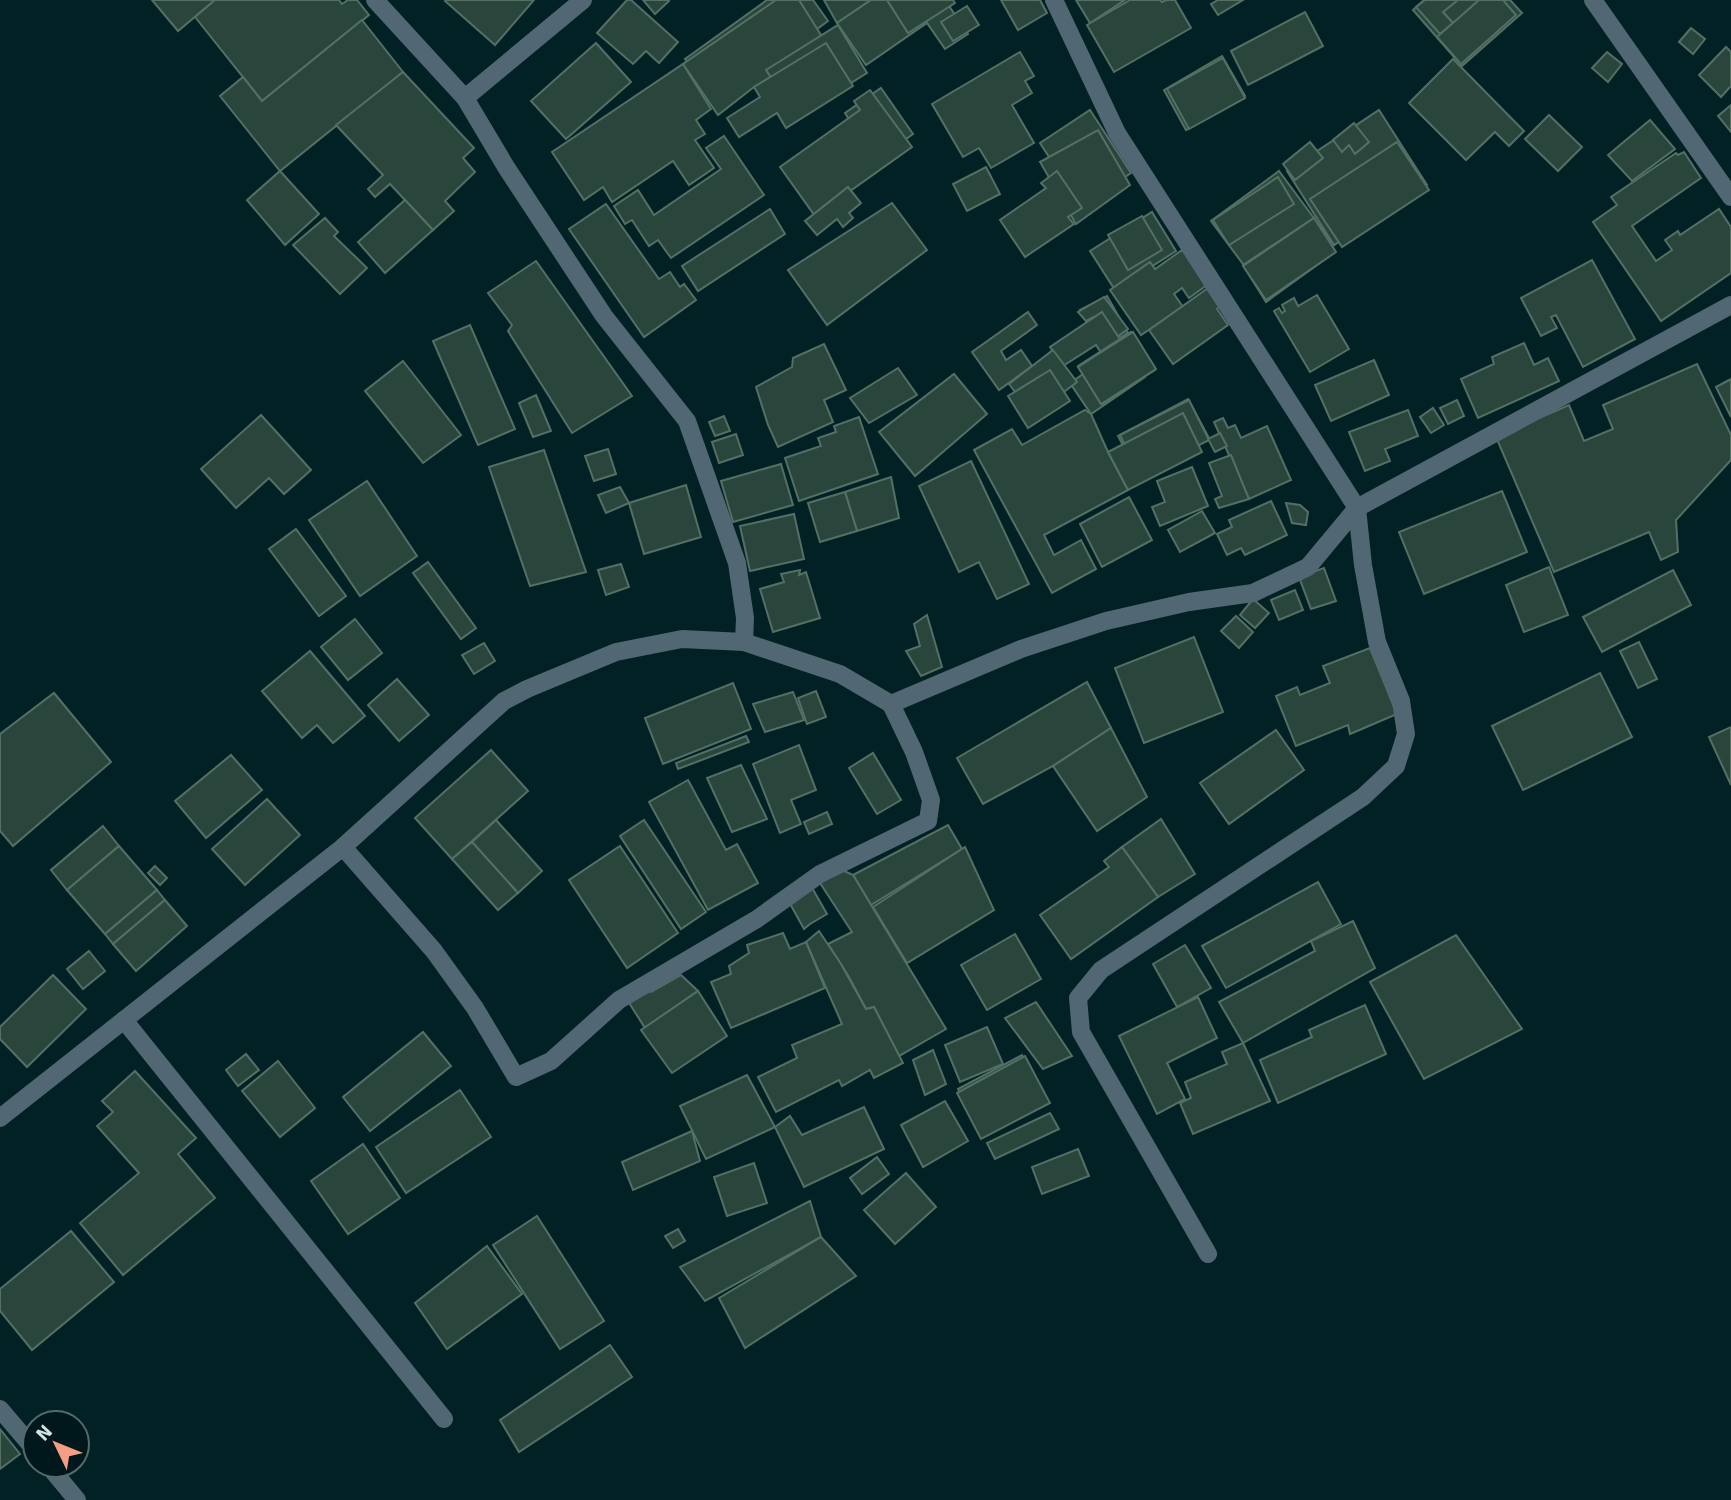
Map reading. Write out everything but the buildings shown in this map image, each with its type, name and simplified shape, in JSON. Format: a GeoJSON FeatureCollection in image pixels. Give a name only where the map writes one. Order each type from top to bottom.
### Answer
{"type":"FeatureCollection","features":[{"type":"Feature","properties":{"kind":"street"},"geometry":{"type":"LineString","coordinates":[[375,0],[465,98],[506,167],[604,316],[687,421],[737,563],[745,618],[744,642]]}},
{"type":"Feature","properties":{"kind":"street"},"geometry":{"type":"LineString","coordinates":[[465,98],[583,0]]}},
{"type":"Feature","properties":{"kind":"street"},"geometry":{"type":"LineString","coordinates":[[1054,0],[1117,133],[1357,508],[1363,565],[1377,642],[1401,701],[1406,734],[1396,766],[1363,797],[1101,970],[1078,998],[1082,1032],[1208,1254]]}},
{"type":"Feature","properties":{"kind":"street"},"geometry":{"type":"LineString","coordinates":[[1593,0],[1731,197]]}},
{"type":"Feature","properties":{"kind":"street"},"geometry":{"type":"LineString","coordinates":[[891,704],[1021,649],[1106,621],[1189,602],[1253,593],[1308,567],[1357,508],[1731,305]]}},
{"type":"Feature","properties":{"kind":"street"},"geometry":{"type":"LineString","coordinates":[[0,1118],[343,847],[504,701],[616,652],[682,639],[744,642],[840,674],[891,704],[914,752],[931,800],[928,821],[820,874],[757,919],[619,1000],[551,1061],[516,1077],[475,1008],[435,951],[343,847]]}},
{"type":"Feature","properties":{"kind":"street"},"geometry":{"type":"LineString","coordinates":[[124,1020],[444,1419]]}},
{"type":"Feature","properties":{"kind":"street"},"geometry":{"type":"LineString","coordinates":[[0,1409],[21,1434]]}},
{"type":"Feature","properties":{"kind":"street"},"geometry":{"type":"LineString","coordinates":[[60,1479],[78,1500]]}}]}
